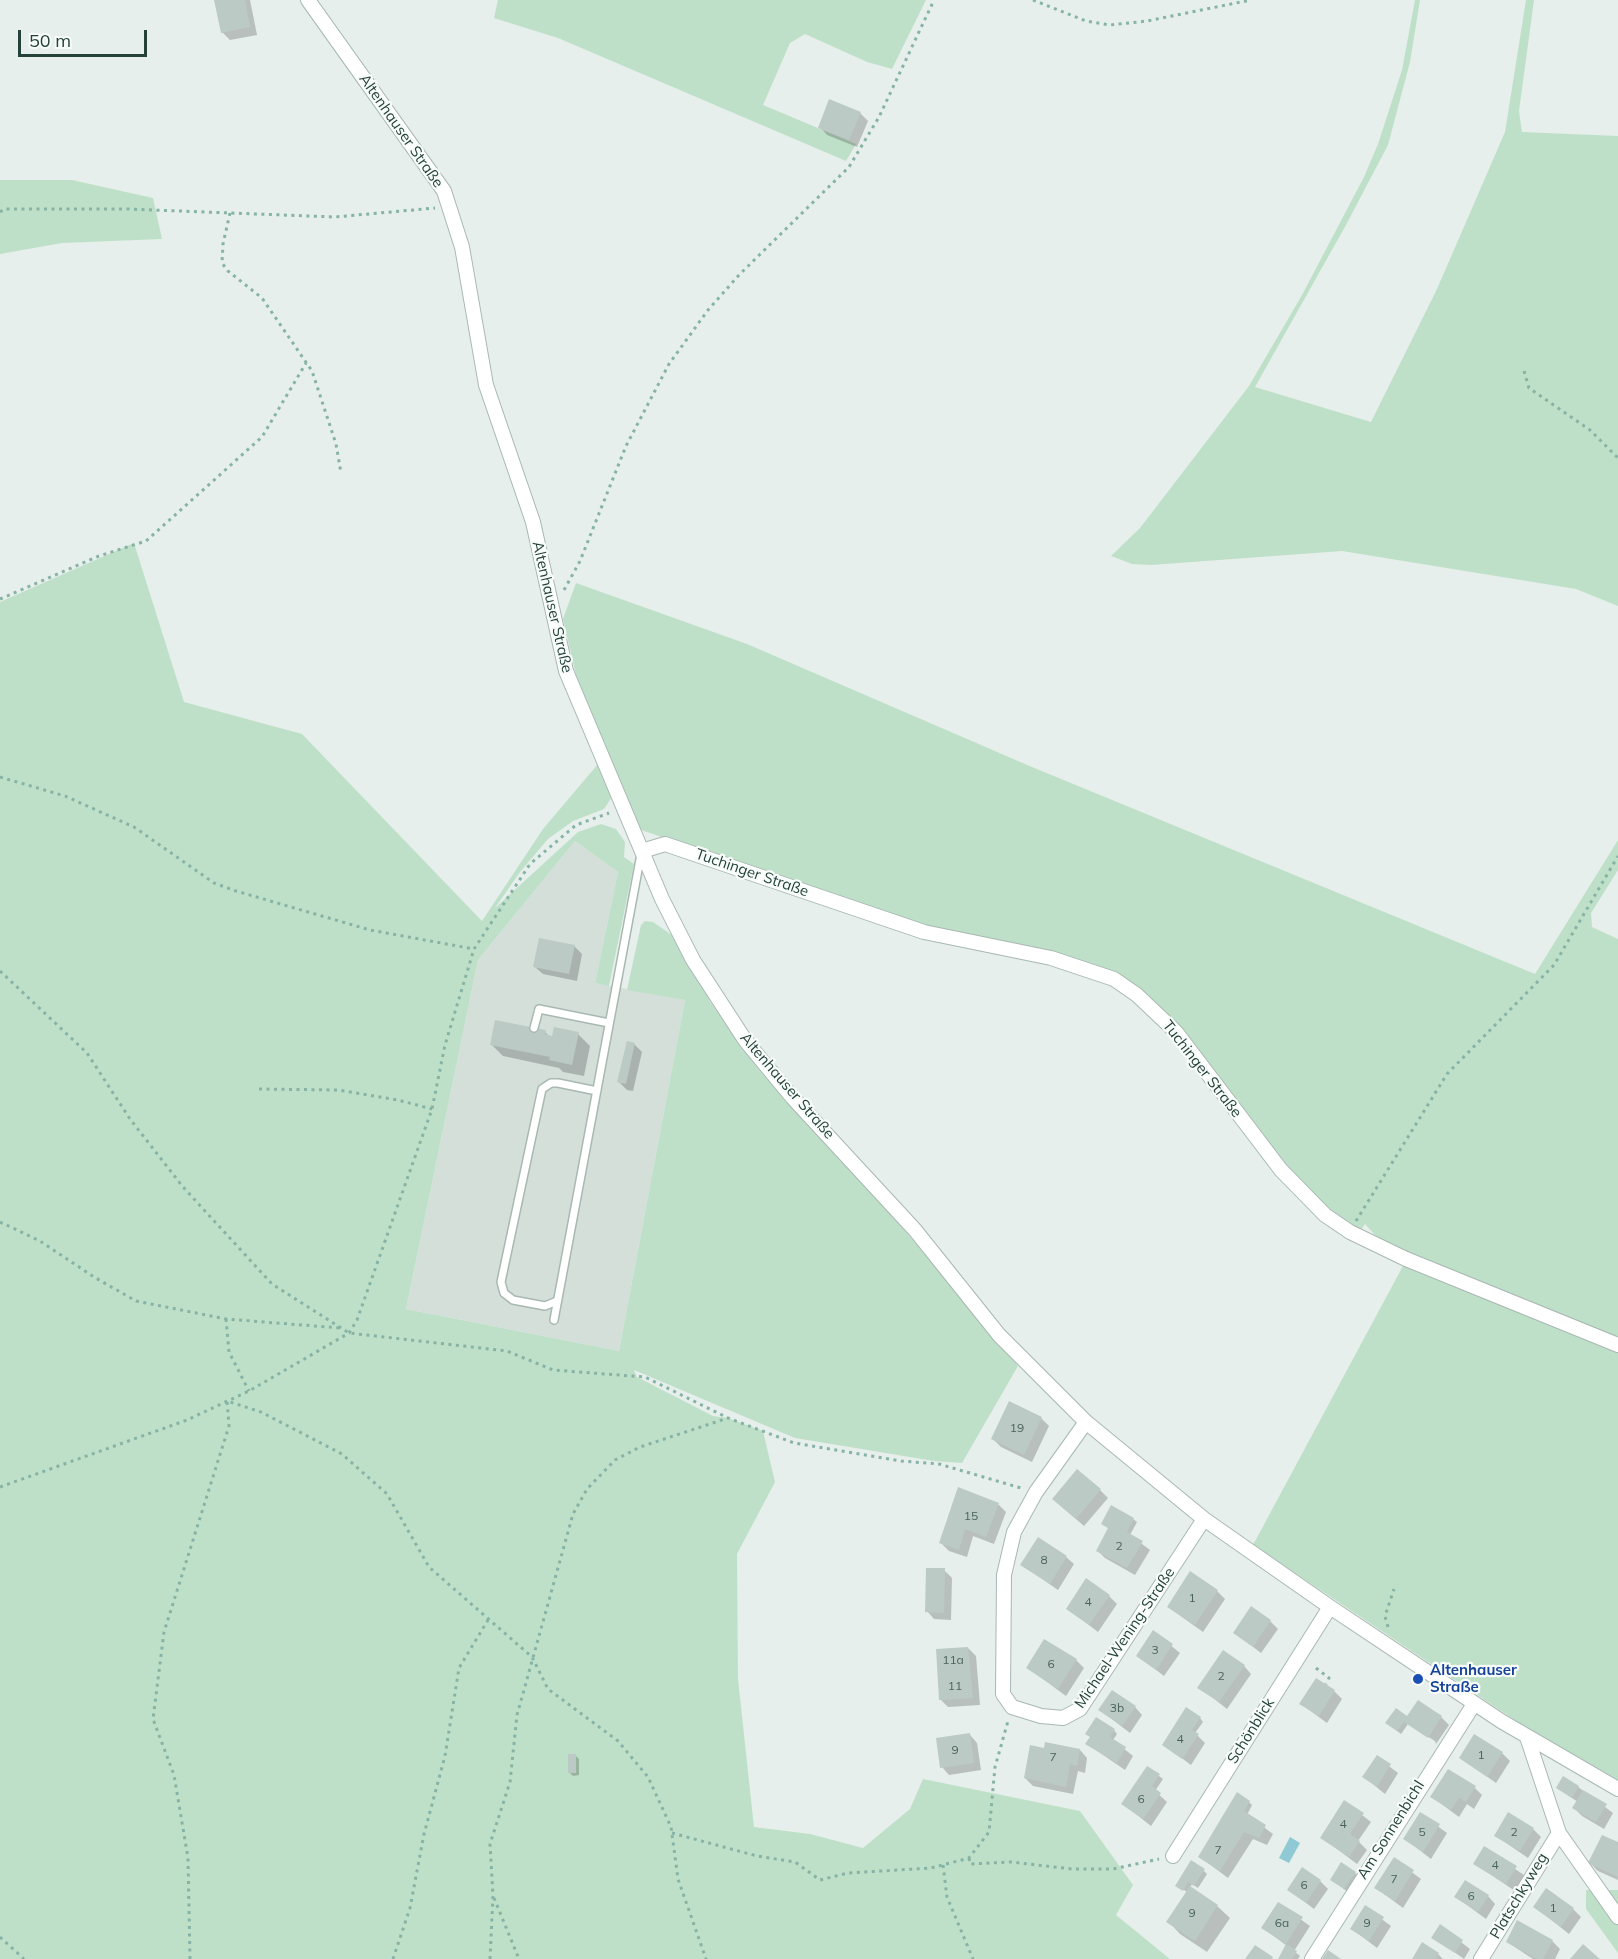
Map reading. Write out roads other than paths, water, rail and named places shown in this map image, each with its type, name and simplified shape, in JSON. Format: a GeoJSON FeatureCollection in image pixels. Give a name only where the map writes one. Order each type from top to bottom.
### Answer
{"type":"FeatureCollection","features":[{"type":"Feature","properties":{"kind":"street","name":"Altenhauser Straße"},"geometry":{"type":"LineString","coordinates":[[308,0],[444,191],[451,207],[462,247],[486,385],[526,500],[566,671],[623,808],[693,960],[745,1040],[792,1097],[915,1230],[999,1335],[1086,1422],[1204,1520],[1330,1607],[1474,1704],[1618,1789]]}},
{"type":"Feature","properties":{"kind":"street","name":"Tuchinger Straße"},"geometry":{"type":"LineString","coordinates":[[642,851],[666,844],[924,932],[1051,958],[1114,980],[1137,995],[1176,1032],[1281,1170],[1325,1215],[1350,1232],[1406,1259],[1618,1345]]}},
{"type":"Feature","properties":{"kind":"street","name":"Michael-Wening-Straße"},"geometry":{"type":"LineString","coordinates":[[1086,1422],[1036,1492],[1014,1532],[1004,1575],[1003,1694],[1012,1707],[1041,1716],[1063,1718],[1080,1709],[1204,1520]]}},
{"type":"Feature","properties":{"kind":"street","name":"Schönblick"},"geometry":{"type":"LineString","coordinates":[[1173,1856],[1330,1607]]}},
{"type":"Feature","properties":{"kind":"street","name":"Am Sonnenbichl"},"geometry":{"type":"LineString","coordinates":[[1312,1959],[1474,1704]]}},
{"type":"Feature","properties":{"kind":"street"},"geometry":{"type":"LineString","coordinates":[[1527,1737],[1559,1833],[1618,1917]]}},
{"type":"Feature","properties":{"kind":"street","name":"Platschkyweg"},"geometry":{"type":"LineString","coordinates":[[1481,1959],[1559,1833]]}},
{"type":"Feature","properties":{"kind":"lane"},"geometry":{"type":"LineString","coordinates":[[554,1320],[642,851]]}},
{"type":"Feature","properties":{"kind":"lane"},"geometry":{"type":"LineString","coordinates":[[534,1028],[539,1009],[609,1023]]}},
{"type":"Feature","properties":{"kind":"lane"},"geometry":{"type":"LineString","coordinates":[[557,1300],[545,1306],[513,1300],[504,1293],[501,1282],[542,1089],[551,1083],[558,1083],[597,1091]]}},
{"type":"Feature","properties":{"kind":"water"},"geometry":{"type":"Polygon","coordinates":[[[1290,1837],[1300,1843],[1289,1863],[1279,1858],[1290,1837]]]}},
{"type":"Feature","properties":{"kind":"place","name":"Altenhauser Straße"},"geometry":{"type":"Point","coordinates":[1418,1679]}}]}
